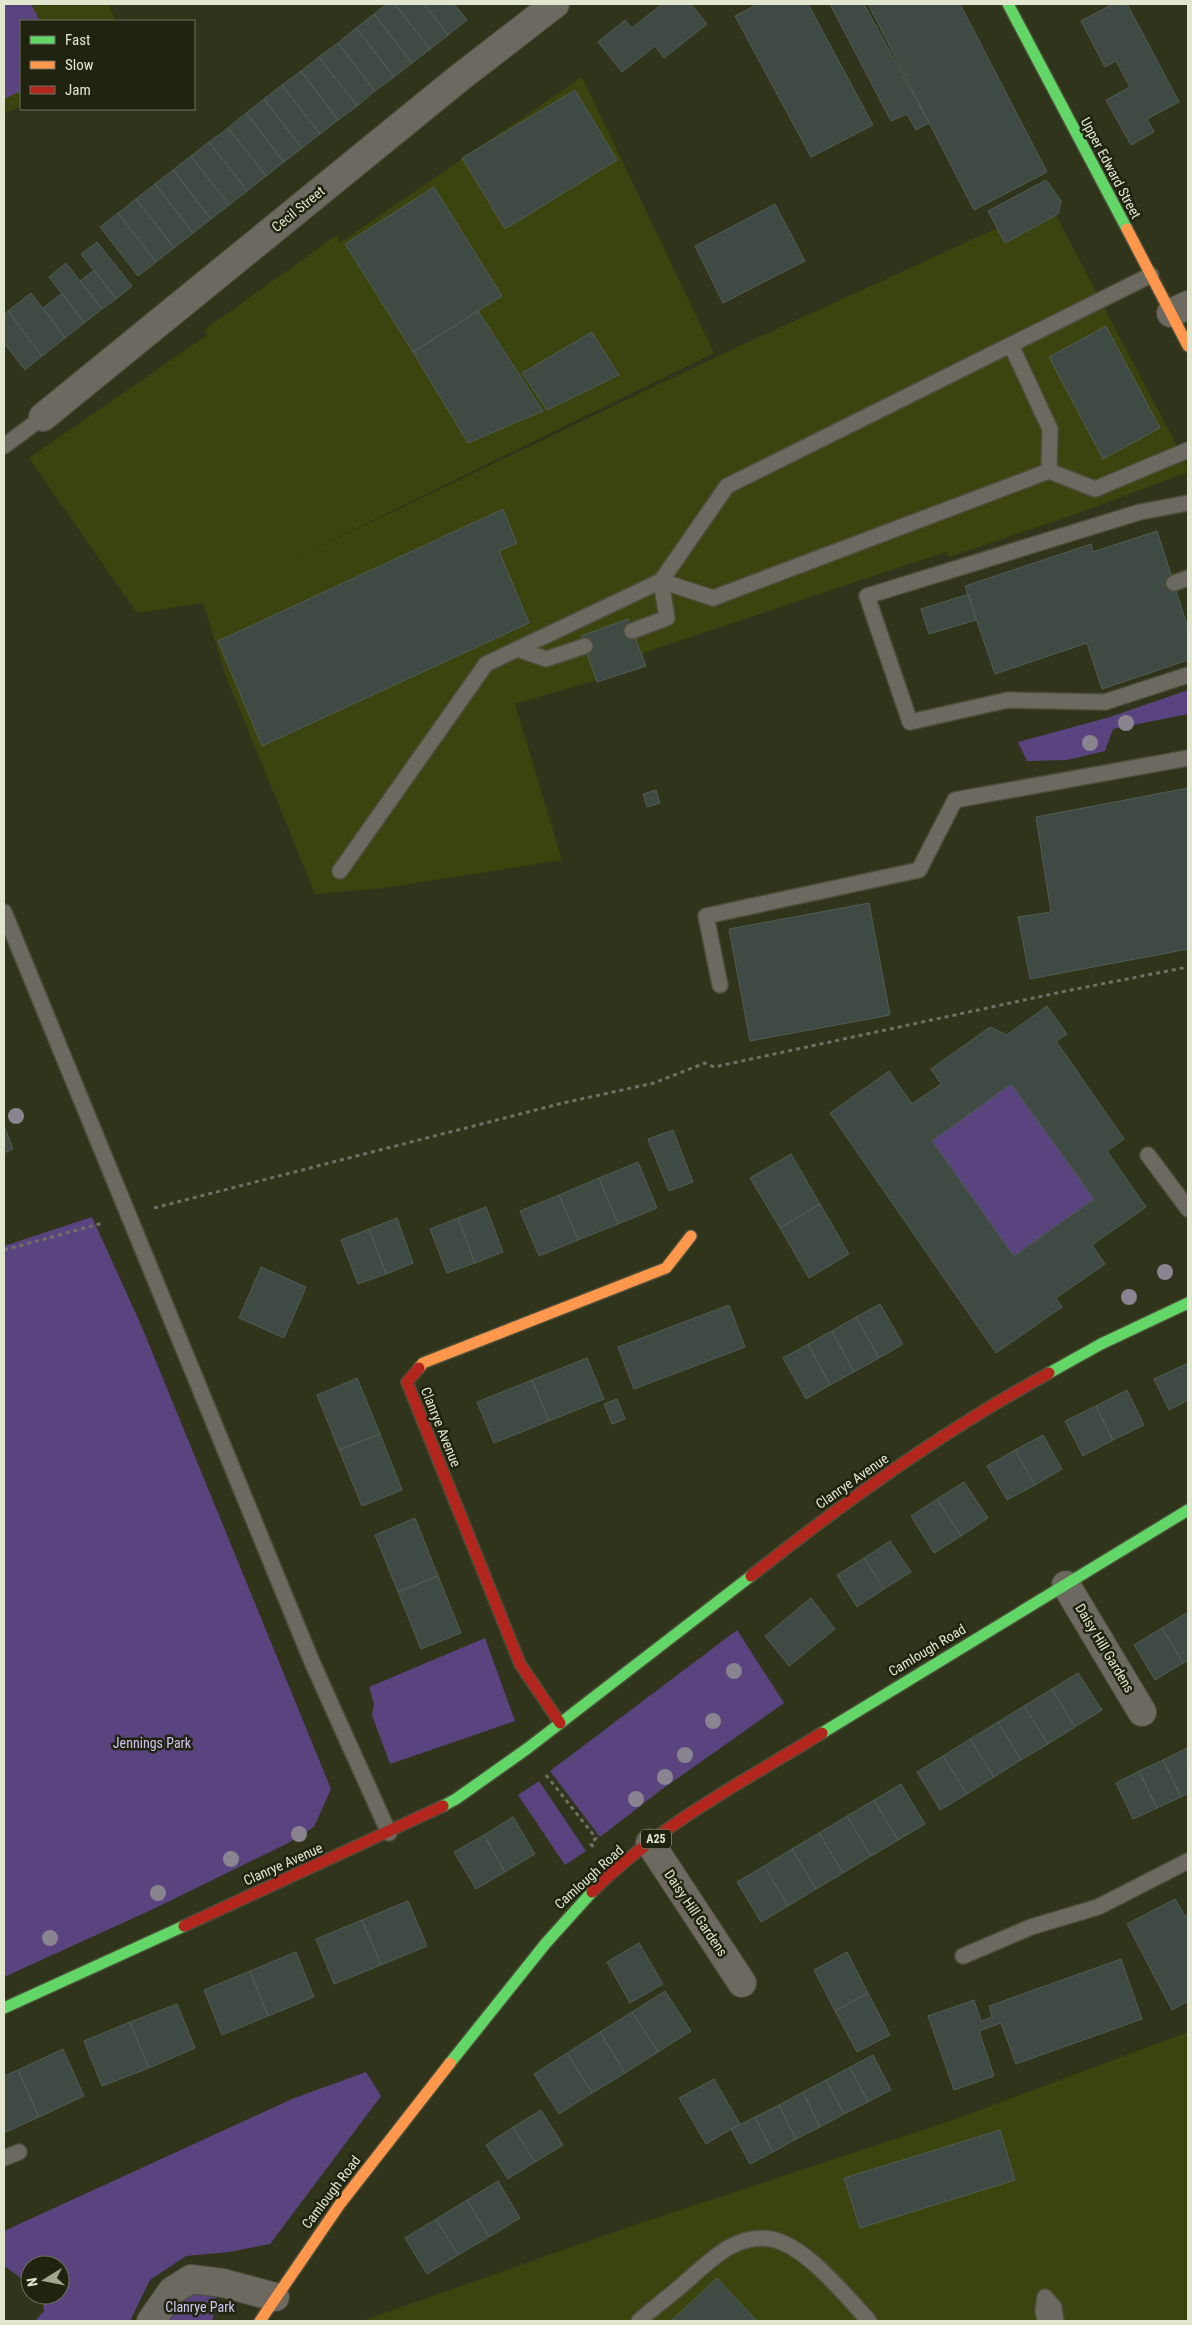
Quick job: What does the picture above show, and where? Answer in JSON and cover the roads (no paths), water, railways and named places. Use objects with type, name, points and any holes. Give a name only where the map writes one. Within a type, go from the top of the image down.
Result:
[{"type":"street","name":"Cecil Street","points":[[43,417],[436,97],[555,4]]},
{"type":"street","name":"Upper Edward Street","points":[[1010,4],[1151,275],[1180,309],[1188,346]]},
{"type":"street","name":"Clanrye Avenue","points":[[560,1723],[520,1664],[407,1382],[423,1363],[666,1268],[691,1236]]},
{"type":"street","name":"Clanrye Avenue","points":[[4,2008],[389,1833],[456,1799],[625,1675],[823,1519],[910,1458],[1014,1392],[1101,1344],[1188,1303]]},
{"type":"street","name":"Camlough Road","points":[[260,2321],[331,2216],[563,1920],[612,1874],[650,1843],[696,1811],[922,1670],[1188,1510]]},
{"type":"street","name":"Daisy Hill Gardens","points":[[1066,1584],[1142,1712]]},
{"type":"street","name":"Daisy Hill Gardens","points":[[650,1843],[742,1983]]},
{"type":"street","points":[[151,2321],[172,2291],[191,2279],[223,2283],[275,2298]]},
{"type":"lane","points":[[340,871],[486,664],[661,581],[727,486],[1151,275]]},
{"type":"lane","points":[[1011,344],[1050,429],[1049,471]]},
{"type":"lane","points":[[4,446],[43,417]]},
{"type":"lane","points":[[661,581],[713,598],[1049,471],[1095,489],[1188,450]]},
{"type":"lane","points":[[1188,503],[1140,512],[867,596],[910,722],[1008,700],[1105,702],[1188,675]]},
{"type":"lane","points":[[1174,584],[1188,578]]},
{"type":"lane","points":[[632,630],[667,618],[661,581]]},
{"type":"lane","points":[[517,649],[546,659],[585,646]]},
{"type":"lane","points":[[720,985],[706,916],[919,870],[955,800],[1188,758]]},
{"type":"lane","points":[[4,912],[308,1653],[389,1833]]},
{"type":"lane","points":[[1148,1155],[1188,1209]]},
{"type":"lane","points":[[963,1956],[1031,1927],[1098,1907],[1188,1861]]},
{"type":"lane","points":[[4,2158],[19,2152]]},
{"type":"lane","points":[[640,2321],[711,2258],[731,2245],[752,2240],[771,2239],[795,2250],[814,2264],[869,2321]]},
{"type":"lane","points":[[1046,2321],[1043,2310],[1045,2297],[1054,2307],[1056,2321]]},
{"type":"park label","name":"Jennings Park","points":[[152,1743]]},
{"type":"park label","name":"Clanrye Park","points":[[200,2307]]}]
